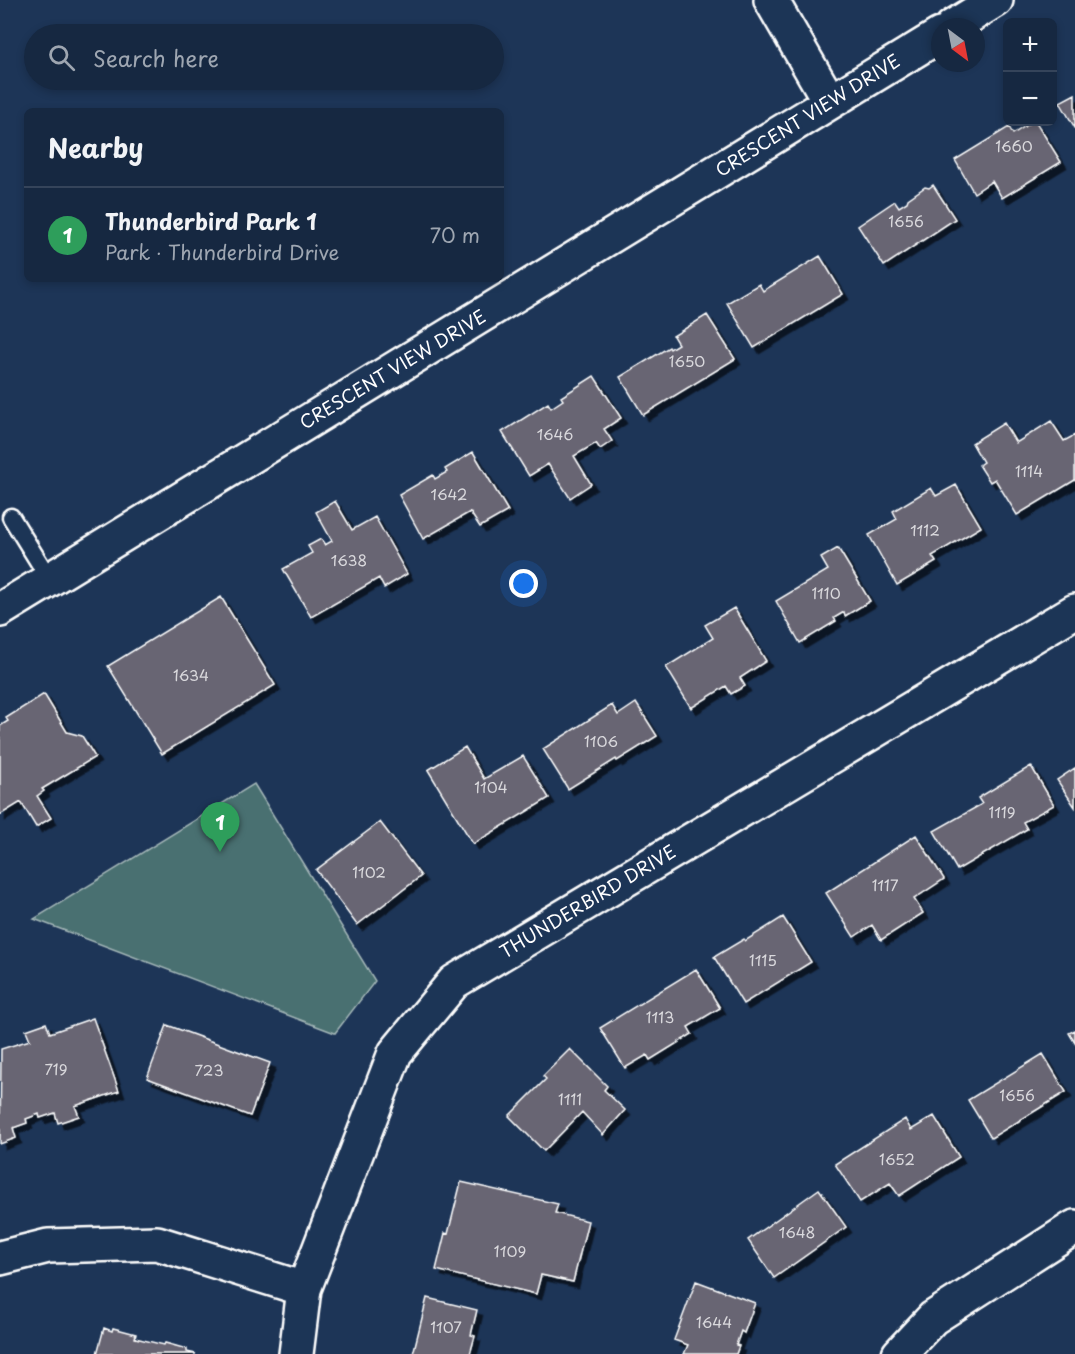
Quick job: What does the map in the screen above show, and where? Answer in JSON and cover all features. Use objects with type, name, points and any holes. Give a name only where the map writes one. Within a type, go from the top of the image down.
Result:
[{"type":"street","points":[[771,0],[830,102]]},
{"type":"street","points":[[967,18],[996,0]]},
{"type":"street","name":"CRESCENT VIEW DRIVE","points":[[0,610],[931,40]]},
{"type":"street","name":"THUNDERBIRD DRIVE","points":[[296,1354],[304,1289],[394,1053],[454,982],[1075,611]]},
{"type":"street","points":[[899,1354],[933,1318],[1075,1227]]},
{"type":"street","points":[[0,1258],[48,1246],[157,1243],[304,1289]]},
{"type":"lane","points":[[11,517],[50,580]]},
{"type":"green space","points":[[254,784],[375,981],[335,1033],[34,919]]},
{"type":"building","points":[[1075,94],[1075,128],[1060,102]]},
{"type":"building","points":[[1026,126],[1038,126],[1061,162],[1002,198],[992,181],[974,193],[955,160],[1009,127],[1013,134]]},
{"type":"building","points":[[933,185],[955,219],[884,266],[858,226],[895,201],[899,207],[925,187],[929,188]]},
{"type":"building","points":[[820,256],[843,294],[754,348],[727,303],[759,284],[763,291]]},
{"type":"building","points":[[707,315],[735,359],[643,415],[620,377],[669,347],[670,349],[678,344],[673,336]]},
{"type":"building","points":[[594,376],[621,418],[604,429],[612,441],[600,449],[596,443],[574,456],[591,484],[570,498],[548,464],[529,476],[502,432],[548,403],[551,408],[563,400],[561,397]]},
{"type":"building","points":[[1051,421],[1064,441],[1075,435],[1075,480],[1017,515],[995,479],[990,482],[979,465],[983,462],[972,443],[1004,423],[1016,443]]},
{"type":"building","points":[[473,452],[508,511],[480,527],[470,512],[423,539],[399,495],[433,475],[435,479],[447,472],[445,469]]},
{"type":"building","points":[[956,485],[981,527],[932,556],[936,562],[897,585],[869,535],[897,519],[893,511],[931,488],[936,496]]},
{"type":"building","points":[[335,501],[352,530],[375,517],[407,574],[384,588],[379,578],[311,617],[283,569],[312,553],[308,546],[321,539],[325,545],[332,541],[316,512]]},
{"type":"building","points":[[838,548],[870,601],[845,616],[844,612],[834,618],[836,621],[800,643],[776,601],[828,570],[821,558]]},
{"type":"building","points":[[221,597],[275,685],[162,754],[108,666]]},
{"type":"building","points":[[734,608],[766,661],[740,678],[745,686],[731,694],[726,686],[691,708],[666,667],[713,638],[705,625]]},
{"type":"building","points":[[44,694],[67,732],[82,736],[95,757],[42,789],[44,791],[37,796],[51,818],[36,827],[21,802],[0,815],[0,726],[8,721],[6,718]]},
{"type":"building","points":[[636,703],[657,736],[568,789],[543,749],[612,705],[618,715]]},
{"type":"building","points":[[465,747],[484,779],[523,756],[549,798],[473,844],[428,770]]},
{"type":"building","points":[[1031,766],[1054,805],[1023,822],[1027,829],[957,870],[934,831],[982,804],[978,798]]},
{"type":"building","points":[[1075,768],[1075,807],[1057,780]]},
{"type":"building","points":[[380,822],[421,876],[357,925],[316,870]]},
{"type":"building","points":[[916,835],[944,879],[914,899],[923,913],[881,940],[872,925],[854,937],[826,893]]},
{"type":"building","points":[[783,917],[811,962],[743,1004],[714,957]]},
{"type":"building","points":[[696,969],[720,1008],[688,1027],[692,1034],[650,1060],[647,1055],[625,1068],[600,1028]]},
{"type":"building","points":[[93,1018],[119,1091],[75,1106],[79,1116],[58,1123],[55,1113],[40,1118],[39,1114],[26,1119],[27,1123],[13,1128],[16,1138],[0,1144],[1,1049],[30,1040],[26,1030],[46,1023],[50,1033]]},
{"type":"building","points":[[167,1025],[270,1063],[250,1116],[147,1078]]},
{"type":"building","points":[[1075,1030],[1075,1043],[1069,1033]]},
{"type":"building","points":[[570,1049],[607,1086],[604,1090],[625,1110],[603,1135],[582,1112],[544,1151],[509,1116],[546,1079],[543,1076]]},
{"type":"building","points":[[1043,1054],[1066,1092],[991,1138],[968,1100]]},
{"type":"building","points":[[934,1116],[959,1157],[899,1196],[890,1183],[860,1202],[835,1164],[905,1119],[911,1130]]},
{"type":"building","points":[[461,1182],[558,1204],[555,1213],[588,1221],[573,1282],[541,1275],[536,1294],[436,1270]]},
{"type":"building","points":[[819,1189],[846,1227],[774,1278],[748,1240]]},
{"type":"building","points":[[696,1281],[755,1303],[744,1333],[741,1331],[736,1345],[739,1346],[736,1354],[684,1354],[688,1345],[674,1340]]},
{"type":"building","points":[[427,1298],[477,1310],[471,1335],[475,1336],[470,1354],[413,1354]]},
{"type":"building","points":[[104,1328],[136,1334],[135,1338],[164,1345],[165,1343],[196,1354],[97,1354]]},
{"type":"place","name":"Thunderbird Park 1","points":[[220,852]]}]
